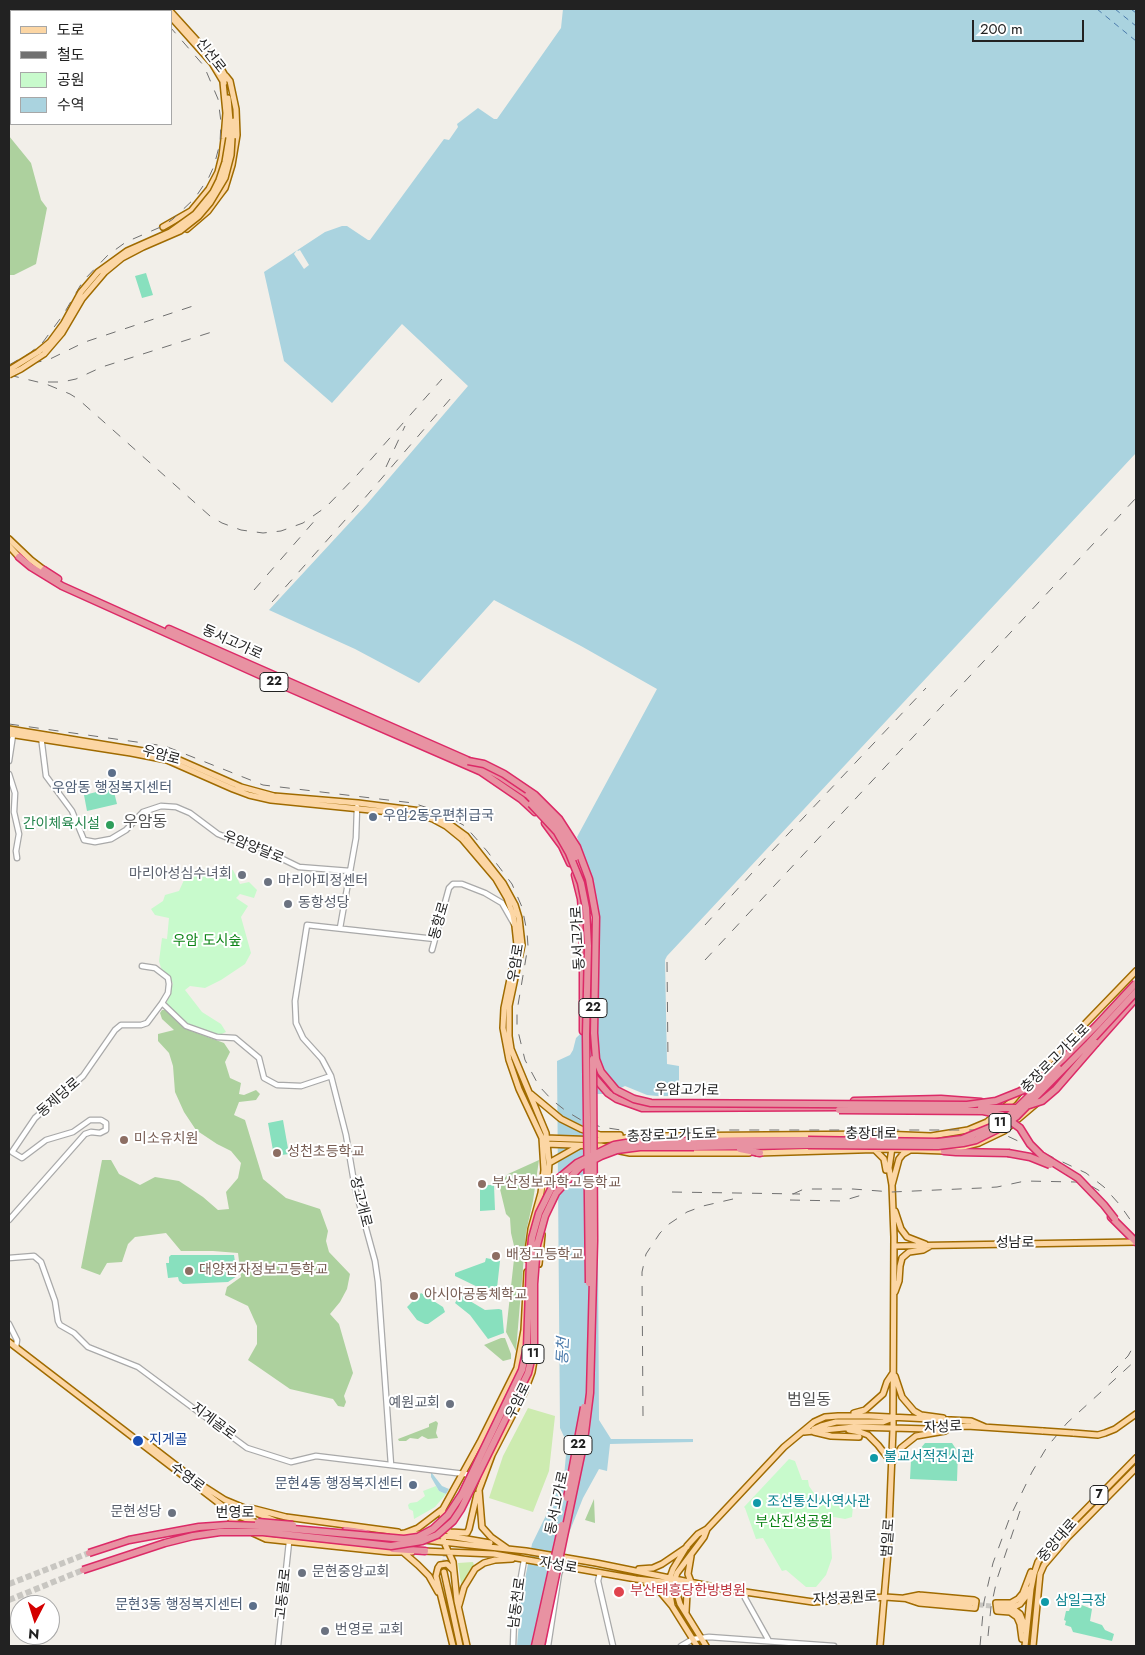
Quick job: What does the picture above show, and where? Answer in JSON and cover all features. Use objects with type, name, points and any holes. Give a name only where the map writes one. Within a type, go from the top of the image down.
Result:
[{"type":"highway","name":"동서고가로","points":[[19,556],[62,586],[499,781],[525,799],[557,832],[569,853],[578,873],[588,924],[586,1034],[589,1342],[586,1393],[579,1439],[535,1646]]},
{"type":"highway","name":"동서고가로","points":[[44,570],[75,588],[468,760],[501,777],[537,803],[561,829],[582,870],[592,916],[594,1241],[590,1393],[584,1442],[541,1646]]},
{"type":"highway","name":"우암고가로","points":[[468,760],[484,764],[504,774],[535,795],[558,819],[577,847],[589,879],[596,917],[594,1033],[596,1059],[601,1072],[616,1090],[634,1099],[651,1103],[1026,1107],[1042,1101],[1048,1096],[1136,999]]},
{"type":"highway","name":"우암고가로","points":[[480,771],[521,799],[537,813],[562,846],[573,869],[581,899],[585,1052],[596,1078],[608,1093],[634,1106],[654,1109],[967,1105],[996,1101],[1019,1092],[1043,1076],[1098,1024]]},
{"type":"highway","name":"충장로고가도로","points":[[384,1538],[404,1539],[418,1537],[442,1523],[460,1498],[522,1370],[527,1347],[530,1261],[534,1226],[551,1189],[559,1178],[577,1163],[614,1145],[638,1142],[726,1146],[938,1142],[962,1139],[999,1124],[1014,1112],[1053,1074],[1136,983]]},
{"type":"highway","name":"충장로고가도로","points":[[329,1539],[381,1545],[405,1545],[422,1541],[437,1534],[453,1521],[467,1498],[528,1374],[534,1348],[534,1284],[537,1245],[545,1216],[556,1193],[580,1167],[617,1150],[694,1144],[712,1140],[938,1146],[976,1140],[994,1132],[1017,1116],[1136,992]]},
{"type":"highway","points":[[815,1106],[839,1102],[925,1099],[994,1102],[1022,1089]]},
{"type":"highway","points":[[815,1106],[839,1110],[983,1111],[1002,1116],[1020,1128],[1030,1144],[1041,1155],[1071,1173],[1087,1186],[1120,1226]]},
{"type":"highway","points":[[712,1140],[760,1136]]},
{"type":"highway","points":[[726,1146],[760,1153]]},
{"type":"highway","points":[[944,1150],[1008,1154],[1042,1161],[1067,1174],[1081,1185],[1136,1242]]},
{"type":"highway","points":[[228,1525],[256,1522],[392,1535]]},
{"type":"highway","name":"번영로","points":[[89,1553],[129,1540],[156,1534],[199,1527],[228,1525],[384,1538]]},
{"type":"highway","points":[[220,1532],[399,1551],[425,1551]]},
{"type":"highway","name":"번영로","points":[[83,1570],[165,1543],[220,1532],[263,1532],[329,1539]]},
{"type":"main road","name":"신선로","points":[[172,13],[213,58],[224,79],[229,107],[230,138]]},
{"type":"main road","name":"신선로","points":[[172,18],[224,79]]},
{"type":"main road","points":[[163,227],[184,216],[193,208],[209,189],[221,162],[226,112],[224,79],[230,81],[236,108],[237,135],[232,165],[228,179],[219,196],[210,209],[189,228],[193,208]]},
{"type":"main road","points":[[9,375],[44,354],[62,333],[82,299],[104,272],[122,258],[185,228],[210,203],[225,178],[230,155],[230,138]]},
{"type":"main road","points":[[9,370],[50,342],[64,324],[81,292],[104,267],[127,250],[170,232],[195,214],[213,192],[219,180],[230,138]]},
{"type":"main road","name":"동서고가로","points":[[9,539],[44,570]]},
{"type":"main road","name":"동서고가로","points":[[9,546],[19,556]]},
{"type":"main road","name":"우암로","points":[[9,729],[41,737]]},
{"type":"main road","name":"우암로","points":[[11,734],[41,737],[167,760],[233,789],[271,800],[421,811],[434,814],[466,836],[496,872],[506,888],[519,918],[522,945],[509,1006],[511,1049],[543,1123],[549,1163],[537,1286],[537,1346],[532,1372],[524,1393],[492,1455],[479,1490],[482,1527],[490,1537],[506,1548]]},
{"type":"main road","name":"우암로","points":[[358,806],[420,815],[446,826],[462,839],[496,879],[507,898],[513,914],[517,945],[504,1008],[504,1035],[509,1060],[519,1089],[545,1141],[542,1193],[531,1229],[528,1250],[524,1330],[517,1368],[443,1509]]},
{"type":"main road","name":"충장대로","points":[[545,1141],[600,1140],[653,1136],[881,1134],[931,1136],[969,1130],[987,1122],[1003,1109],[1136,971]]},
{"type":"main road","name":"충장대로","points":[[557,1141],[581,1145],[600,1140],[630,1153],[944,1150],[979,1143],[1007,1129],[1076,1067],[1136,999]]},
{"type":"main road","points":[[529,1092],[561,1119],[600,1140]]},
{"type":"main road","points":[[881,1134],[885,1143],[883,1150]]},
{"type":"main road","points":[[890,1177],[891,1150],[900,1135]]},
{"type":"main road","points":[[549,1163],[581,1145]]},
{"type":"main road","points":[[874,1150],[884,1159],[892,1185],[894,1294]]},
{"type":"main road","points":[[892,1185],[899,1159],[910,1150]]},
{"type":"main road","points":[[893,1207],[901,1229],[907,1236],[914,1241],[930,1245]]},
{"type":"main road","name":"성남로","points":[[894,1246],[1136,1242]]},
{"type":"main road","points":[[894,1294],[899,1281],[902,1258],[910,1252],[923,1250],[930,1245]]},
{"type":"main road","name":"범일로","points":[[880,1646],[894,1429],[894,1294]]},
{"type":"main road","name":"수영로","points":[[9,1337],[17,1346],[222,1506],[232,1516]]},
{"type":"main road","name":"수영로","points":[[9,1342],[17,1346],[200,1484],[225,1500],[290,1527],[381,1541],[424,1540]]},
{"type":"main road","points":[[848,1416],[865,1410],[875,1402],[883,1394],[887,1382],[894,1373]]},
{"type":"main road","points":[[894,1373],[902,1397],[914,1411],[947,1420]]},
{"type":"main road","points":[[508,1408],[509,1384]]},
{"type":"main road","points":[[508,1408],[524,1393]]},
{"type":"main road","name":"우암로","points":[[454,1516],[508,1408]]},
{"type":"main road","name":"자성로","points":[[804,1432],[839,1428],[929,1429],[985,1426],[1098,1435],[1114,1429],[1136,1414]]},
{"type":"main road","name":"자성로","points":[[668,1580],[687,1546],[698,1534],[707,1529],[784,1447],[820,1419],[848,1416],[971,1421],[985,1426]]},
{"type":"main road","name":"자성로","points":[[811,1431],[836,1422],[883,1422],[894,1418]]},
{"type":"main road","points":[[839,1428],[868,1435],[892,1464],[902,1448],[916,1436],[967,1426]]},
{"type":"main road","points":[[811,1431],[822,1435],[859,1437]]},
{"type":"main road","name":"중앙대로","points":[[1024,1646],[1034,1574],[1038,1562],[1048,1548],[1136,1458]]},
{"type":"main road","name":"중앙대로","points":[[1034,1646],[1040,1574],[1044,1565],[1136,1468]]},
{"type":"main road","points":[[441,1525],[443,1529],[450,1532],[467,1533],[479,1490]]},
{"type":"main road","name":"수영로","points":[[225,1500],[286,1517],[442,1536],[489,1543],[506,1548]]},
{"type":"main road","points":[[232,1516],[242,1509],[251,1511]]},
{"type":"main road","points":[[443,1509],[442,1536],[453,1562],[458,1608],[466,1646]]},
{"type":"main road","points":[[392,1535],[418,1528],[443,1509]]},
{"type":"main road","points":[[232,1516],[266,1539],[399,1551],[429,1576],[441,1599]]},
{"type":"main road","points":[[232,1516],[284,1531],[387,1544],[425,1551]]},
{"type":"main road","name":"자성로","points":[[424,1540],[506,1548],[561,1557],[628,1569],[675,1582],[677,1573],[704,1537],[707,1529]]},
{"type":"main road","points":[[392,1535],[424,1540]]},
{"type":"main road","points":[[628,1569],[653,1568],[662,1564],[687,1546]]},
{"type":"main road","points":[[1024,1646],[1020,1624],[1016,1617],[1010,1612],[996,1610],[996,1603],[1011,1604],[1023,1594],[1035,1560],[1048,1548]]},
{"type":"main road","name":"자성로","points":[[425,1551],[482,1552],[636,1579],[668,1580]]},
{"type":"main road","points":[[686,1615],[687,1593],[691,1584],[688,1574],[691,1555]]},
{"type":"main road","points":[[458,1608],[464,1587],[475,1569],[495,1560],[516,1558]]},
{"type":"main road","points":[[453,1646],[436,1576],[440,1565],[447,1564],[454,1573]]},
{"type":"main road","points":[[444,1572],[460,1646]]},
{"type":"main road","points":[[1000,1607],[1012,1608],[1020,1604],[1027,1595],[1031,1572]]},
{"type":"main road","points":[[636,1579],[656,1587],[672,1606],[697,1646]]},
{"type":"main road","points":[[668,1580],[672,1606]]},
{"type":"main road","points":[[675,1582],[677,1594],[686,1615],[706,1646]]},
{"type":"main road","name":"자성공원로","points":[[675,1582],[812,1602],[884,1597],[904,1598]]},
{"type":"main road","points":[[919,1595],[976,1601],[975,1608],[919,1603],[904,1598],[919,1595]]},
{"type":"main road","points":[[904,1598],[971,1604]]},
{"type":"main road","points":[[1012,1608],[1020,1614],[1024,1624],[1022,1639]]},
{"type":"street","points":[[9,761],[11,734]]},
{"type":"street","name":"우암양달로","points":[[41,737],[46,776],[72,811],[84,840],[95,842],[111,839],[126,830],[143,812],[161,806],[176,807],[190,813],[218,834],[233,840],[250,843],[299,867],[350,871]]},
{"type":"street","points":[[9,774],[16,793],[14,812],[19,834],[16,851],[17,858]]},
{"type":"street","points":[[340,928],[356,838],[358,806]]},
{"type":"street","name":"동항로","points":[[432,950],[449,888],[457,883],[485,893],[502,903],[515,926]]},
{"type":"street","name":"장고개로","points":[[391,1465],[375,1261],[355,1188],[346,1135],[331,1076],[322,1059],[303,1038],[296,1023],[295,1001],[306,925],[435,939]]},
{"type":"street","name":"동제당로","points":[[9,1220],[85,1134],[91,1132],[100,1133],[106,1130],[106,1123],[101,1120],[90,1120],[73,1132],[46,1140],[22,1158],[12,1152],[35,1118],[83,1076],[104,1044],[120,1025],[141,1025],[147,1022],[162,1003],[168,992],[168,978],[155,968],[142,966]]},
{"type":"street","points":[[162,1003],[186,1026],[217,1038],[235,1038],[259,1058],[264,1078],[277,1085],[301,1086],[331,1076]]},
{"type":"street","name":"지게골로","points":[[9,1258],[34,1256],[41,1262],[55,1301],[60,1325],[74,1333],[88,1348],[138,1368],[247,1448],[291,1462],[316,1456],[484,1476]]},
{"type":"street","points":[[9,1324],[17,1346]]},
{"type":"street","name":"고동골로","points":[[278,1646],[289,1542]]},
{"type":"street","name":"남동천로","points":[[513,1646],[514,1617],[527,1560]]},
{"type":"street","points":[[548,1646],[561,1566]]},
{"type":"street","points":[[600,1573],[598,1581],[613,1646]]},
{"type":"street","points":[[746,1592],[745,1598],[769,1641]]},
{"type":"street","points":[[681,1646],[692,1639],[701,1638],[834,1646]]},
{"type":"green space","points":[[9,136],[31,163],[41,200],[47,208],[36,264],[14,275],[9,275]]},
{"type":"green space","points":[[146,273],[153,295],[142,298],[135,276]]},
{"type":"green space","points":[[113,788],[117,804],[87,811],[84,795]]},
{"type":"green space","name":"우암 도시숲","points":[[206,869],[213,875],[222,874],[228,869],[233,870],[240,884],[249,882],[257,890],[254,898],[240,894],[236,898],[248,906],[241,917],[251,953],[245,964],[205,988],[190,986],[185,990],[202,1012],[221,1024],[226,1032],[217,1036],[187,1024],[166,1005],[173,983],[161,968],[159,961],[162,938],[167,939],[169,918],[155,915],[151,909],[163,901],[165,895],[179,891],[184,880]]},
{"type":"green space","points":[[162,1010],[166,1010],[186,1029],[224,1043],[230,1052],[225,1062],[230,1078],[241,1083],[239,1094],[244,1095],[256,1090],[260,1094],[256,1100],[239,1102],[234,1115],[245,1120],[263,1179],[286,1198],[320,1209],[328,1231],[326,1241],[329,1252],[350,1274],[347,1289],[340,1302],[330,1314],[339,1324],[353,1373],[344,1396],[346,1402],[344,1407],[338,1406],[333,1399],[290,1389],[248,1360],[257,1344],[257,1326],[248,1306],[225,1295],[227,1287],[241,1277],[238,1253],[181,1251],[166,1233],[135,1237],[128,1244],[122,1262],[107,1263],[100,1275],[81,1268],[102,1160],[111,1160],[119,1174],[140,1185],[155,1177],[179,1181],[218,1210],[229,1209],[226,1192],[238,1178],[241,1163],[231,1151],[196,1130],[184,1112],[175,1092],[173,1066],[169,1053],[158,1041],[158,1034],[174,1030],[162,1019],[160,1013]]},
{"type":"green space","points":[[283,1120],[289,1154],[274,1156],[268,1123]]},
{"type":"green space","points":[[539,1160],[526,1232],[516,1351],[506,1332],[515,1250],[510,1218],[506,1214],[499,1185],[508,1174]]},
{"type":"green space","points":[[480,1185],[494,1185],[495,1210],[480,1211]]},
{"type":"green space","points":[[171,1255],[234,1255],[237,1276],[228,1282],[183,1284],[179,1281],[178,1277],[168,1278],[166,1263],[169,1263]]},
{"type":"green space","points":[[486,1258],[500,1261],[497,1288],[486,1291],[455,1276],[455,1273],[485,1262]]},
{"type":"green space","points":[[421,1293],[443,1307],[445,1312],[428,1324],[417,1320],[407,1307]]},
{"type":"green space","points":[[460,1295],[485,1310],[502,1310],[504,1333],[488,1339],[470,1315],[455,1303]]},
{"type":"green space","points":[[505,1338],[511,1359],[503,1361],[484,1345]]},
{"type":"green space","points":[[528,1408],[555,1416],[549,1471],[533,1512],[489,1498],[503,1456]]},
{"type":"green space","points":[[436,1421],[438,1423],[436,1433],[438,1438],[428,1439],[422,1436],[418,1439],[410,1438],[406,1441],[399,1441],[398,1439],[429,1427],[429,1424]]},
{"type":"green space","points":[[925,1443],[952,1443],[958,1452],[957,1481],[910,1479],[911,1460]]},
{"type":"green space","name":"부산진성공원","points":[[789,1459],[795,1461],[802,1480],[808,1480],[809,1486],[816,1496],[824,1500],[848,1501],[853,1506],[852,1517],[845,1519],[834,1517],[829,1519],[832,1558],[826,1575],[816,1587],[806,1587],[786,1570],[782,1571],[763,1538],[756,1539],[744,1507]]},
{"type":"green space","points":[[436,1486],[439,1491],[446,1494],[435,1507],[414,1519],[413,1511],[409,1509],[408,1505],[417,1502],[425,1496],[423,1491]]},
{"type":"green space","points":[[594,1499],[595,1523],[585,1520]]},
{"type":"green space","points":[[473,1562],[474,1565],[463,1584],[461,1584],[458,1563]]},
{"type":"green space","points":[[1079,1604],[1092,1609],[1090,1621],[1102,1625],[1105,1630],[1114,1634],[1112,1641],[1073,1632],[1071,1627],[1065,1625],[1066,1611],[1069,1611],[1071,1605]]},
{"type":"water","name":"동천","points":[[563,9],[1136,9],[1136,453],[667,956],[665,960],[667,1064],[679,1066],[679,1096],[647,1095],[625,1086],[608,1094],[597,1094],[599,1420],[611,1439],[693,1439],[693,1442],[610,1444],[607,1471],[599,1469],[583,1498],[561,1553],[543,1646],[517,1646],[521,1599],[532,1544],[553,1501],[551,1499],[564,1477],[567,1443],[560,1428],[557,1061],[570,1055],[576,1038],[598,1017],[597,909],[589,869],[577,837],[657,689],[494,600],[419,683],[355,649],[269,610],[367,504],[468,386],[402,324],[332,403],[284,361],[264,272],[325,232],[342,226],[347,226],[370,240],[444,139],[449,140],[458,127],[457,124],[478,108],[494,119],[497,119],[561,28]]},
{"type":"water","points":[[431,1472],[442,1486],[449,1489],[446,1494],[439,1491],[431,1477]]},
{"type":"pier","points":[[297,250],[300,250],[309,265],[304,269],[294,254]]},
{"type":"ferry route","points":[[1097,9],[1136,41]]},
{"type":"ferry route","points":[[1115,9],[1136,26]]},
{"type":"ferry route","points":[[1131,9],[1136,13]]},
{"type":"tunnel","points":[[444,1572],[446,1548]]},
{"type":"tunnel","points":[[9,1584],[89,1553]]},
{"type":"tunnel","points":[[9,1600],[83,1570]]},
{"type":"tunnel","points":[[971,1604],[1000,1607]]},
{"type":"railway","points":[[9,365],[30,353],[43,342],[63,315],[83,281],[108,255],[126,242],[163,226],[173,219],[195,198],[209,177],[220,143],[221,122],[218,99],[204,66],[172,29]]},
{"type":"railway","points":[[12,367],[48,360],[85,342],[196,305]]},
{"type":"railway","points":[[48,382],[76,379],[102,367],[215,331]]},
{"type":"railway","points":[[9,375],[46,384],[70,394],[210,516],[241,530],[263,533],[281,531],[303,523],[326,507],[358,474],[442,379]]},
{"type":"railway","points":[[272,602],[451,398]]},
{"type":"railway","points":[[386,467],[405,426]]},
{"type":"railway","points":[[705,960],[1136,498]]},
{"type":"railway","points":[[254,590],[317,518]]},
{"type":"railway","points":[[705,925],[771,852],[926,688]]},
{"type":"railway","points":[[9,724],[165,746],[263,785],[413,803],[440,812],[465,826],[512,884],[522,907],[528,946],[517,1011],[517,1027],[525,1060],[539,1086],[552,1100],[581,1120],[601,1127],[621,1130],[979,1130],[1001,1133],[1086,1173],[1104,1187],[1120,1205],[1136,1228]]},
{"type":"railway","points":[[667,962],[668,1060]]},
{"type":"railway","points":[[793,1194],[804,1189],[853,1189],[892,1192],[981,1188],[997,1187],[1025,1181],[1076,1182],[1093,1187],[1105,1194]]},
{"type":"railway","points":[[672,1192],[800,1194]]},
{"type":"railway","points":[[790,1200],[842,1201],[862,1195]]},
{"type":"railway","points":[[643,1416],[642,1272],[646,1254],[660,1233],[669,1224],[687,1212],[733,1199]]},
{"type":"railway","points":[[1111,1373],[1128,1356],[1136,1342]]},
{"type":"railway","points":[[980,1646],[984,1602],[993,1563],[1010,1517],[1032,1472],[1047,1447],[1067,1423],[1136,1360]]},
{"type":"railway","points":[[988,1636],[991,1607],[997,1579],[1020,1511]]},
{"type":"place","name":"우암동 행정복지센터","points":[[112,773]]},
{"type":"place","name":"우암2동우편취급국","points":[[373,817]]},
{"type":"place","name":"간이체육시설","points":[[110,825]]},
{"type":"place","name":"마리아성심수녀회","points":[[242,875]]},
{"type":"place","name":"마리아피정센터","points":[[268,882]]},
{"type":"place","name":"동항성당","points":[[288,904]]},
{"type":"place","name":"미소유치원","points":[[124,1140]]},
{"type":"place","name":"성천초등학교","points":[[277,1153]]},
{"type":"place","name":"부산정보과학고등학교","points":[[482,1184]]},
{"type":"place","name":"배정고등학교","points":[[496,1256]]},
{"type":"place","name":"대양전자정보고등학교","points":[[189,1271]]},
{"type":"place","name":"아시아공동체학교","points":[[414,1296]]},
{"type":"place","name":"예원교회","points":[[450,1404]]},
{"type":"place","name":"지게골","points":[[138,1441]]},
{"type":"place","name":"불교서적전시관","points":[[874,1458]]},
{"type":"place","name":"문현4동 행정복지센터","points":[[413,1485]]},
{"type":"place","name":"조선통신사역사관","points":[[757,1503]]},
{"type":"place","name":"문현성당","points":[[172,1513]]},
{"type":"place","name":"문현중앙교회","points":[[302,1573]]},
{"type":"place","name":"부산태흥당한방병원","points":[[619,1592]]},
{"type":"place","name":"삼일극장","points":[[1045,1602]]},
{"type":"place","name":"문현3동 행정복지센터","points":[[253,1606]]},
{"type":"place","name":"번영로 교회","points":[[325,1631]]},
{"type":"district","name":"우암동","points":[[145,823]]},
{"type":"district","name":"범일동","points":[[809,1401]]}]
